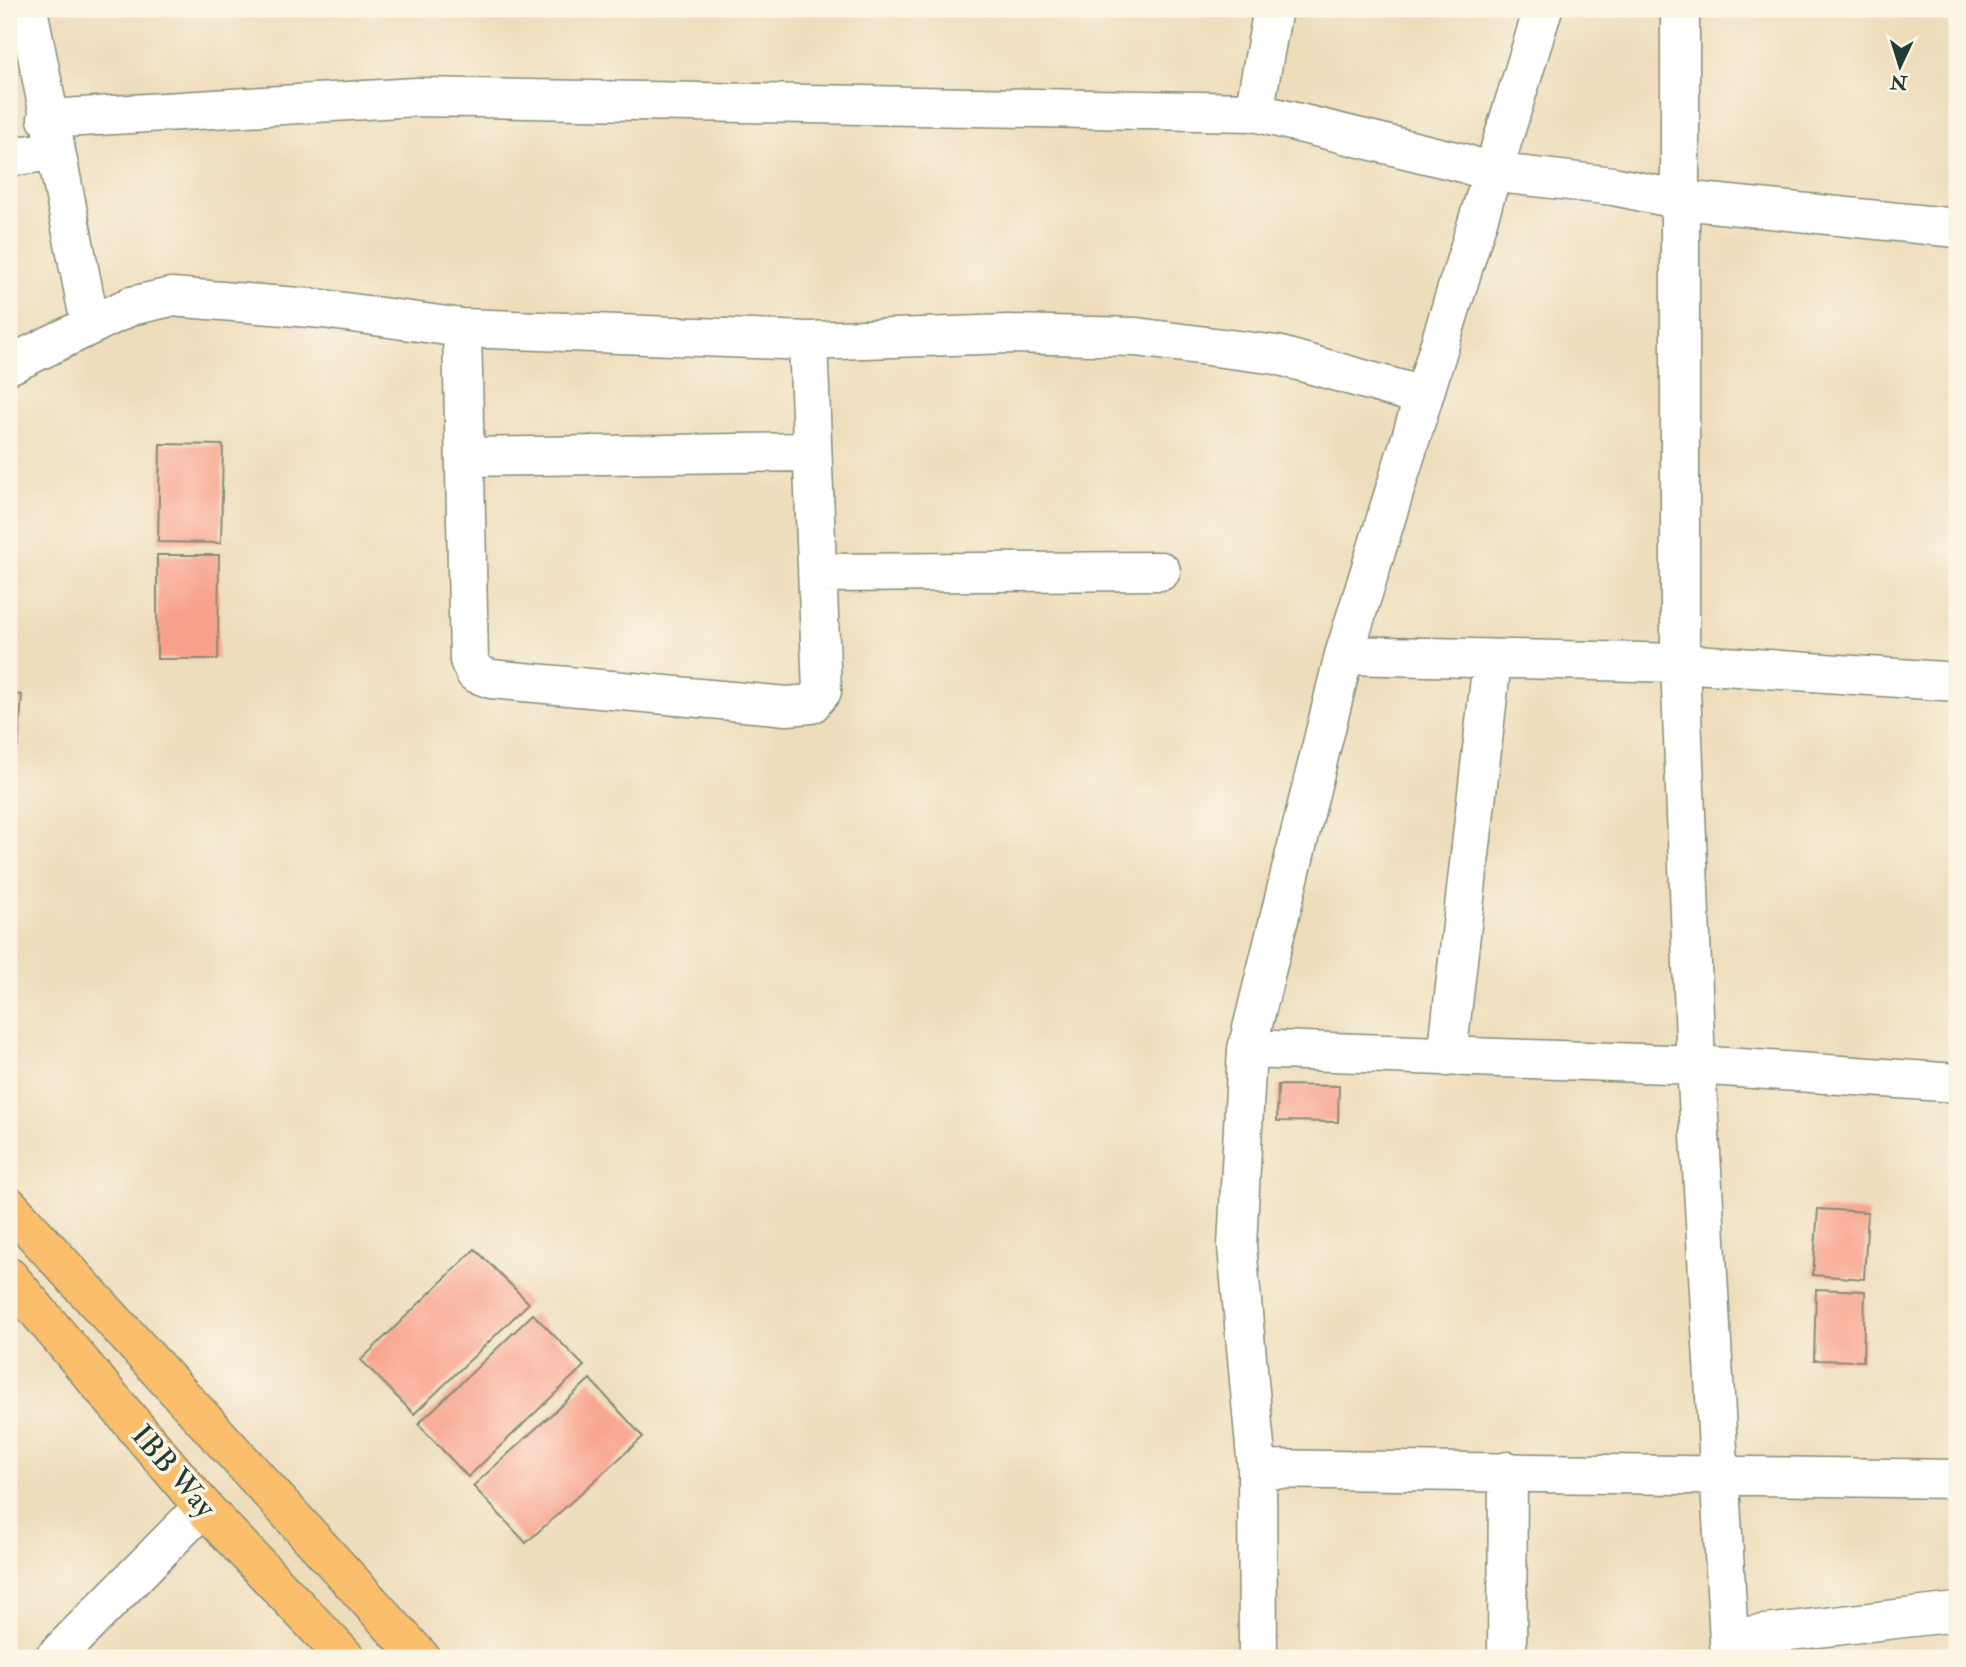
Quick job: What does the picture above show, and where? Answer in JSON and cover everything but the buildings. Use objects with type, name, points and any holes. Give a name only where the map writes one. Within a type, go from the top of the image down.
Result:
[{"type":"highway","points":[[9,1206],[421,1658]]},
{"type":"highway","points":[[17,1286],[63,1265]]},
{"type":"highway","name":"IBB Way","points":[[17,1286],[203,1507],[346,1658]]},
{"type":"street","points":[[28,9],[90,324]]},
{"type":"street","points":[[1254,112],[1273,9]]},
{"type":"street","points":[[1258,1658],[1257,1469],[1237,1246],[1247,1049],[1412,393],[1477,168],[1543,9]]},
{"type":"street","points":[[1680,9],[1680,663],[1696,1065],[1730,1648],[1957,1612]]},
{"type":"street","points":[[9,157],[51,135],[416,97],[1254,112],[1477,168],[1613,186],[1681,200],[1957,228]]},
{"type":"street","points":[[9,365],[131,306],[171,298],[311,308],[462,328],[808,341],[1009,334],[1136,337],[1277,355],[1412,393]]},
{"type":"street","points":[[462,328],[469,660],[475,673],[491,678],[787,706],[811,704],[822,691],[808,341]]},
{"type":"street","points":[[465,457],[812,452]]},
{"type":"street","points":[[817,573],[1161,571]]},
{"type":"street","points":[[1344,655],[1492,661],[1680,663],[1957,682]]},
{"type":"street","points":[[1447,1057],[1492,661]]},
{"type":"street","points":[[1247,1049],[1696,1065],[1957,1083]]},
{"type":"street","points":[[1257,1469],[1957,1479]]},
{"type":"street","points":[[1507,1658],[1508,1471]]},
{"type":"street","points":[[54,1658],[203,1507]]}]
